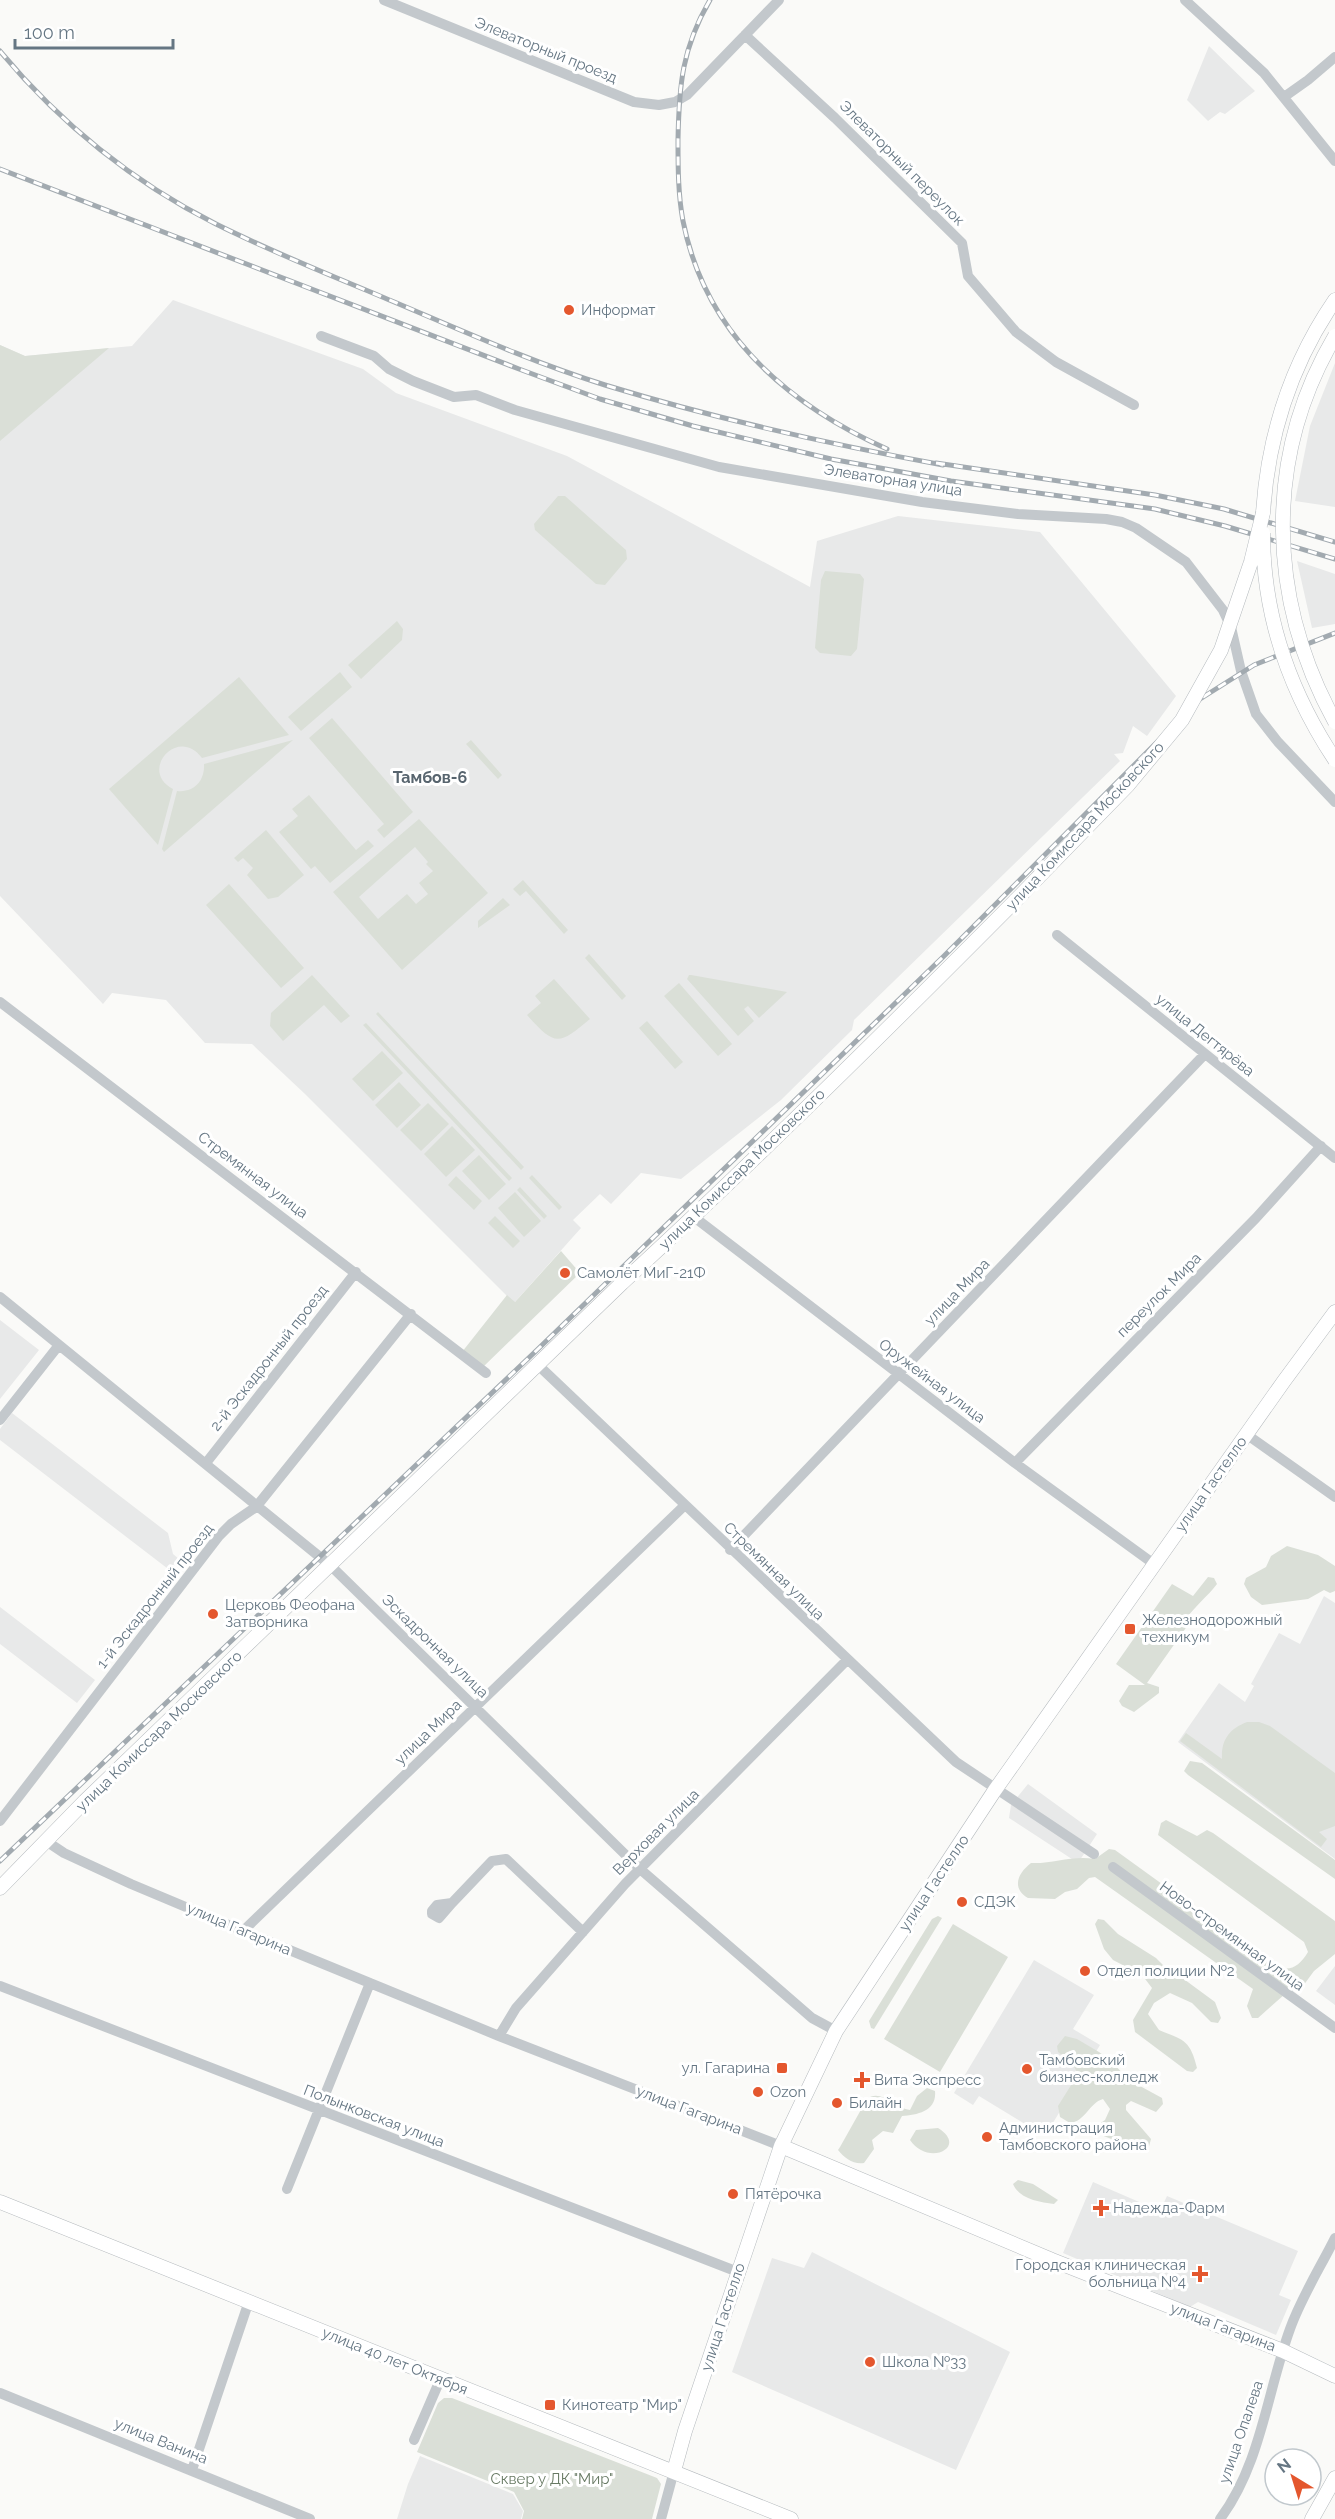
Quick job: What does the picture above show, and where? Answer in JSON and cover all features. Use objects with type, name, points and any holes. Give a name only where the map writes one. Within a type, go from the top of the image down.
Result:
[{"type":"main road","points":[[1335,300],[1310,341],[1289,386],[1272,441],[1263,513],[1266,582],[1271,616],[1306,711],[1335,760]]},
{"type":"main road","points":[[1335,336],[1317,370],[1296,430],[1285,490],[1282,542],[1286,586],[1295,627],[1306,664],[1335,722]]},
{"type":"main road","name":"улица Комиссара Московского","points":[[0,1888],[910,1007],[1159,750],[1196,699],[1221,650],[1251,562],[1263,513]]},
{"type":"main road","name":"улица Гастелло","points":[[674,2471],[685,2431],[781,2146],[836,2031],[995,1790],[1246,1434],[1335,1312]]},
{"type":"main road","name":"улица Гагарина","points":[[781,2146],[1080,2272],[1283,2351],[1335,2376]]},
{"type":"main road","name":"улица 40 лет Октября","points":[[0,2202],[791,2519]]},
{"type":"main road","points":[[1312,2519],[1335,2478]]},
{"type":"street","name":"Элеваторный проезд","points":[[384,0],[634,102],[654,106],[675,102],[690,92],[745,35]]},
{"type":"street","points":[[745,35],[779,0]]},
{"type":"street","points":[[1185,0],[1264,74],[1335,161]]},
{"type":"street","name":"Элеваторный переулок","points":[[745,35],[835,118],[962,243],[968,276],[1016,332],[1056,363],[1134,405]]},
{"type":"street","points":[[1284,97],[1335,57]]},
{"type":"street","name":"Элеваторная улица","points":[[321,336],[374,356],[389,369],[412,381],[454,397],[476,394],[515,411],[719,467],[922,502],[1018,514],[1106,519],[1136,528],[1186,562],[1223,610],[1231,627],[1241,671],[1256,714],[1278,742],[1335,802]]},
{"type":"street","name":"улица Дегтярёва","points":[[1057,935],[1335,1158]]},
{"type":"street","name":"Стремянная улица","points":[[0,1002],[486,1373]]},
{"type":"street","name":"улица Мира","points":[[730,1550],[1204,1054]]},
{"type":"street","name":"переулок Мира","points":[[1015,1463],[1256,1218],[1322,1146]]},
{"type":"street","name":"Оружейная улица","points":[[694,1217],[1015,1463],[1154,1564]]},
{"type":"street","name":"2-й Эскадронный проезд","points":[[206,1463],[356,1272]]},
{"type":"street","name":"Эскадронная улица","points":[[0,1297],[331,1566],[640,1869],[812,2018],[836,2031]]},
{"type":"street","name":"1-й Эскадронный проезд","points":[[0,1821],[219,1536],[231,1524],[256,1507],[411,1314]]},
{"type":"street","points":[[0,1420],[59,1345]]},
{"type":"street","name":"Стремянная улица","points":[[538,1365],[846,1660],[956,1762],[995,1790]]},
{"type":"street","points":[[1246,1434],[1335,1497]]},
{"type":"street","name":"улица Мира","points":[[243,1931],[686,1505]]},
{"type":"street","name":"Верховая улица","points":[[499,2036],[516,2007],[640,1869],[846,1660]]},
{"type":"street","points":[[995,1790],[1094,1854]]},
{"type":"street","name":"улица Гагарина","points":[[46,1841],[64,1853],[131,1884],[243,1931],[499,2036],[781,2146]]},
{"type":"street","points":[[452,1904],[492,1861],[506,1859],[583,1932]]},
{"type":"street","name":"Ново-стремянная улица","points":[[1113,1867],[1335,2028]]},
{"type":"street","points":[[287,2189],[370,1983]]},
{"type":"street","name":"Полынковская улица","points":[[0,1986],[738,2272]]},
{"type":"street","name":"улица Опалева","points":[[1220,2519],[1243,2481],[1268,2407],[1290,2327],[1335,2238]]},
{"type":"street","points":[[192,2470],[249,2301]]},
{"type":"street","points":[[414,2440],[440,2380]]},
{"type":"street","name":"улица Ванина","points":[[0,2393],[309,2519]]},
{"type":"street","name":"улица Гастелло","points":[[661,2519],[674,2471]]},
{"type":"shaded area","points":[[1209,46],[1255,91],[1225,114],[1220,112],[1208,121],[1187,100]]},
{"type":"shaded area","points":[[173,300],[363,369],[396,393],[567,456],[810,587],[817,541],[898,516],[1040,532],[1176,696],[1147,736],[1133,726],[1123,753],[1114,754],[1120,761],[854,1020],[852,1030],[781,1100],[681,1179],[641,1173],[611,1204],[600,1194],[573,1220],[581,1228],[514,1303],[252,1044],[205,1043],[166,1000],[112,993],[103,1004],[0,896],[0,345],[25,356],[132,346]]},
{"type":"shaded area","points":[[1335,363],[1335,507],[1295,501],[1310,426]]},
{"type":"shaded area","points":[[1297,561],[1335,574],[1335,624],[1312,628]]},
{"type":"shaded area","points":[[0,1320],[39,1350],[0,1399]]},
{"type":"shaded area","points":[[12,1413],[168,1533],[173,1554],[185,1564],[176,1575],[0,1440],[0,1429]]},
{"type":"shaded area","points":[[1324,1596],[1335,1603],[1335,1859],[1178,1742],[1219,1683],[1245,1702],[1254,1686],[1251,1684],[1279,1633],[1300,1644]]},
{"type":"shaded area","points":[[0,1607],[95,1680],[77,1703],[0,1644]]},
{"type":"shaded area","points":[[1028,1784],[1097,1834],[1078,1863],[1009,1818],[1011,1805]]},
{"type":"shaded area","name":"Тамбовский бизнес-колледж","points":[[1034,1960],[1094,1995],[1073,2029],[1100,2045],[1045,2136],[979,2096],[973,2105],[954,2093]]},
{"type":"shaded area","points":[[1335,1966],[1335,2005],[1316,1991]]},
{"type":"shaded area","name":"Городская клиническая больница №4","points":[[1093,2182],[1160,2211],[1167,2196],[1298,2251],[1279,2295],[1291,2300],[1276,2335],[1198,2302],[1190,2307],[1063,2253]]},
{"type":"shaded area","name":"Школа №33","points":[[812,2252],[1010,2352],[956,2470],[732,2372],[772,2258],[804,2268]]},
{"type":"shaded area","points":[[420,2456],[513,2494],[523,2511],[521,2519],[397,2519]]},
{"type":"green space","points":[[0,345],[25,356],[109,348],[0,441]]},
{"type":"green space","points":[[558,496],[565,496],[626,550],[627,559],[605,585],[596,584],[535,530],[534,524]]},
{"type":"green space","points":[[825,571],[860,574],[864,579],[857,649],[851,656],[820,653],[815,648],[821,580]]},
{"type":"green space","points":[[397,621],[403,629],[402,640],[361,679],[348,665]]},
{"type":"green space","points":[[340,672],[352,687],[301,731],[288,717]]},
{"type":"green space","points":[[239,677],[289,735],[202,758],[192,749],[182,746],[165,754],[160,763],[159,772],[163,781],[173,789],[158,845],[109,789]]},
{"type":"green space","points":[[332,718],[413,812],[384,838],[377,830],[384,824],[309,738]]},
{"type":"green space","points":[[293,740],[164,852],[162,849],[177,791],[189,790],[197,785],[203,776],[204,764]]},
{"type":"green space","points":[[471,740],[502,775],[498,779],[466,744]]},
{"type":"green space","points":[[309,795],[356,850],[368,840],[374,846],[330,883],[315,866],[311,869],[279,832],[298,816],[292,809]]},
{"type":"green space","points":[[419,819],[488,893],[402,970],[333,892]],"holes":[[[415,847],[428,862],[426,864],[433,871],[419,883],[428,894],[416,904],[407,894],[378,919],[359,897]]]},
{"type":"green space","points":[[266,830],[304,875],[278,897],[268,899],[247,875],[253,868],[243,858],[238,862],[234,858]]},
{"type":"green space","points":[[523,880],[568,930],[564,934],[526,891],[520,896],[513,889]]},
{"type":"green space","points":[[229,884],[304,968],[281,988],[206,905]]},
{"type":"green space","points":[[503,898],[510,905],[478,928],[478,921]]},
{"type":"green space","points":[[589,954],[626,996],[622,1000],[585,958]]},
{"type":"green space","points":[[312,975],[350,1016],[341,1023],[324,1005],[283,1041],[270,1026],[271,1013]]},
{"type":"green space","points":[[689,975],[787,992],[759,1018],[748,1006],[744,1009],[754,1021],[738,1036],[687,979]]},
{"type":"green space","points":[[554,979],[590,1019],[571,1034],[557,1039],[544,1032],[527,1015],[541,1003],[535,996]]},
{"type":"green space","points":[[679,983],[732,1044],[718,1056],[664,996]]},
{"type":"green space","points":[[378,1012],[524,1167],[521,1170],[376,1014]]},
{"type":"green space","points":[[647,1021],[683,1062],[675,1069],[639,1028]]},
{"type":"green space","points":[[366,1023],[512,1178],[509,1181],[363,1025]]},
{"type":"green space","points":[[382,1051],[403,1073],[373,1101],[352,1079]]},
{"type":"green space","points":[[399,1082],[421,1105],[397,1128],[375,1105]]},
{"type":"green space","points":[[428,1103],[449,1124],[421,1151],[400,1130]]},
{"type":"green space","points":[[452,1126],[475,1150],[446,1177],[424,1154]]},
{"type":"green space","points":[[479,1155],[506,1184],[489,1200],[462,1171]]},
{"type":"green space","points":[[532,1175],[562,1207],[559,1210],[529,1178]]},
{"type":"green space","points":[[456,1176],[482,1201],[474,1210],[448,1185]]},
{"type":"green space","points":[[520,1187],[547,1216],[544,1219],[517,1190]]},
{"type":"green space","points":[[515,1192],[541,1221],[524,1237],[498,1208]]},
{"type":"green space","points":[[495,1216],[520,1241],[513,1248],[488,1223]]},
{"type":"green space","points":[[561,1251],[580,1273],[482,1368],[462,1352],[507,1295],[515,1302]]},
{"type":"green space","points":[[1287,1546],[1318,1555],[1335,1566],[1335,1591],[1330,1593],[1324,1590],[1308,1599],[1262,1605],[1251,1597],[1244,1584],[1246,1578],[1266,1567],[1271,1556]]},
{"type":"green space","points":[[1208,1577],[1214,1578],[1217,1584],[1186,1619],[1190,1622],[1147,1683],[1159,1687],[1159,1693],[1134,1712],[1122,1706],[1119,1701],[1129,1685],[1145,1685],[1116,1664],[1172,1584],[1193,1596]]},
{"type":"green space","points":[[1247,1722],[1259,1722],[1270,1726],[1335,1773],[1335,1826],[1319,1832],[1327,1839],[1321,1847],[1180,1741],[1186,1733],[1222,1759],[1227,1736],[1235,1728]]},
{"type":"green space","points":[[1190,1761],[1202,1763],[1335,1860],[1335,1879],[1188,1775],[1184,1771]]},
{"type":"green space","points":[[1166,1820],[1197,1836],[1207,1830],[1213,1833],[1335,1921],[1335,1954],[1314,1971],[1303,1986],[1285,1994],[1258,2018],[1252,2018],[1247,2006],[1253,1989],[1095,1877],[1089,1878],[1077,1889],[1065,1892],[1055,1899],[1028,1898],[1019,1890],[1018,1880],[1031,1863],[1079,1858],[1095,1859],[1109,1849],[1115,1850],[1274,1965],[1289,1968],[1297,1965],[1308,1952],[1304,1942],[1158,1835],[1161,1823]]},
{"type":"green space","points":[[938,1916],[942,1918],[874,2029],[871,2028],[869,2021],[932,1919]]},
{"type":"green space","points":[[1098,1919],[1104,1920],[1118,1934],[1156,1958],[1170,1972],[1181,1977],[1215,2002],[1221,2018],[1218,2023],[1211,2022],[1192,2003],[1170,1993],[1154,2003],[1148,2014],[1159,2030],[1180,2039],[1188,2046],[1197,2068],[1193,2072],[1187,2071],[1135,2032],[1133,2020],[1152,1988],[1142,1975],[1113,1960],[1104,1949],[1095,1924]]},
{"type":"green space","points":[[953,1924],[1008,1957],[940,2072],[884,2039]]},
{"type":"green space","points":[[1065,2036],[1077,2039],[1099,2052],[1129,2080],[1162,2098],[1163,2104],[1156,2112],[1131,2101],[1126,2105],[1126,2110],[1151,2139],[1148,2150],[1142,2151],[1096,2133],[1095,2127],[1105,2120],[1110,2109],[1103,2099],[1094,2104],[1084,2116],[1075,2122],[1070,2123],[1060,2117],[1058,2106],[1078,2074],[1072,2063],[1058,2052],[1057,2046]]},
{"type":"green space","points":[[927,2088],[935,2091],[935,2098],[930,2107],[920,2113],[902,2116],[893,2133],[883,2131],[872,2140],[874,2149],[864,2163],[850,2160],[838,2150],[867,2099],[872,2096],[883,2097],[910,2110],[917,2096]]},
{"type":"green space","points":[[938,2128],[946,2135],[949,2142],[948,2147],[942,2151],[926,2152],[910,2140],[916,2130]]},
{"type":"green space","points":[[1018,2180],[1033,2184],[1058,2200],[1054,2204],[1036,2201],[1025,2196],[1013,2184]]},
{"type":"green space","name":"Сквер у ДК \"Мир\"","points":[[444,2398],[452,2398],[657,2478],[661,2484],[652,2519],[522,2519],[524,2511],[514,2492],[417,2452],[438,2403]]},
{"type":"railway","points":[[710,0],[693,34],[684,67],[679,102],[680,201],[694,261],[710,298],[731,330],[756,360],[784,387],[816,410],[850,431],[887,449]]},
{"type":"railway","points":[[0,51],[47,102],[99,149],[127,170],[185,207],[277,253],[491,343],[605,385],[773,430],[943,465]]},
{"type":"railway","points":[[0,169],[600,399],[693,426],[831,459],[951,481],[1155,509],[1225,526],[1335,559]]},
{"type":"railway","points":[[936,463],[1155,495],[1224,509],[1335,542]]},
{"type":"railway","points":[[0,1861],[537,1350],[944,956],[1200,699],[1254,665],[1335,633]]},
{"type":"place","name":"Информат","points":[[569,310]]},
{"type":"place","name":"Самолёт МиГ-21Ф","points":[[565,1273]]},
{"type":"place","name":"Церковь Феофана Затворника","points":[[213,1614]]},
{"type":"place","name":"Железнодорожный техникум","points":[[1130,1629]]},
{"type":"place","name":"СДЭК","points":[[962,1902]]},
{"type":"place","name":"Отдел полиции №2","points":[[1085,1971]]},
{"type":"place","name":"ул. Гагарина","points":[[782,2068]]},
{"type":"place","name":"Тамбовский бизнес-колледж","points":[[1027,2069]]},
{"type":"place","name":"Вита Экспресс","points":[[862,2080]]},
{"type":"place","name":"Ozon","points":[[758,2092]]},
{"type":"place","name":"Билайн","points":[[837,2103]]},
{"type":"place","name":"Администрация Тамбовского района","points":[[987,2137]]},
{"type":"place","name":"Пятёрочка","points":[[733,2194]]},
{"type":"place","name":"Надежда-Фарм","points":[[1101,2208]]},
{"type":"place","name":"Городская клиническая больница №4","points":[[1200,2274]]},
{"type":"place","name":"Школа №33","points":[[870,2362]]},
{"type":"place","name":"Кинотеатр \"Мир\"","points":[[550,2405]]},
{"type":"district","name":"Тамбов-6","points":[[430,777]]}]
